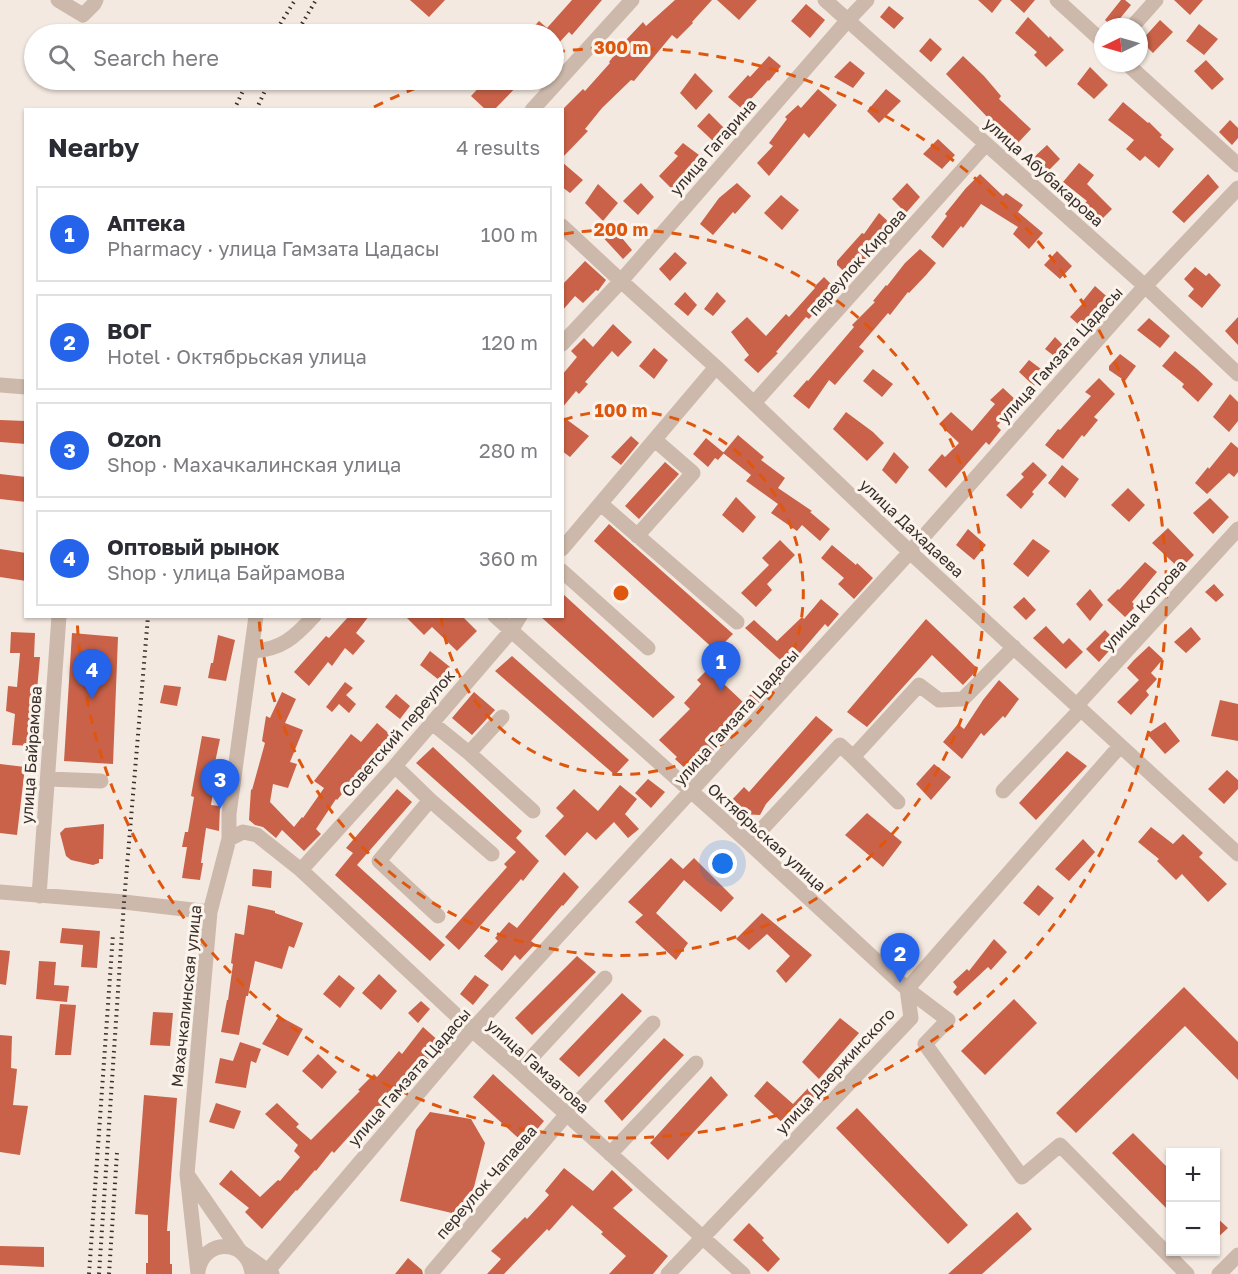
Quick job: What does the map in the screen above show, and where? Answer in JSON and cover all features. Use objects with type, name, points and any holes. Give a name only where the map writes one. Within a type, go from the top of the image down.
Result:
[{"type":"street","points":[[58,0],[83,15],[96,0]]},
{"type":"street","points":[[564,75],[632,0]]},
{"type":"street","name":"улица Абубакарова","points":[[825,0],[1145,286],[1238,374]]},
{"type":"street","name":"улица Гагарина","points":[[564,342],[621,281],[867,0]]},
{"type":"street","points":[[1057,0],[1094,34]]},
{"type":"street","points":[[1140,18],[1156,0]]},
{"type":"street","points":[[1136,72],[1238,165]]},
{"type":"street","points":[[534,108],[550,90]]},
{"type":"street","name":"переулок Кирова","points":[[754,403],[986,144]]},
{"type":"street","name":"улица Гамзата Цадасы","points":[[268,1273],[472,1030],[910,552],[1145,286],[1238,188]]},
{"type":"street","name":"улица Дахадаева","points":[[564,228],[716,367],[910,552],[1238,854]]},
{"type":"street","points":[[564,547],[716,367]]},
{"type":"street","points":[[0,385],[24,387]]},
{"type":"street","points":[[637,536],[693,473],[655,440]]},
{"type":"street","points":[[601,504],[737,622]]},
{"type":"street","name":"улица Котрова","points":[[1003,791],[1238,529]]},
{"type":"street","points":[[564,573],[648,648]]},
{"type":"street","name":"улица Байрамова","points":[[39,896],[59,618]]},
{"type":"street","name":"Махачкалинская улица","points":[[198,1274],[187,1174],[210,912],[229,839],[229,814],[256,618]]},
{"type":"street","points":[[252,651],[270,649],[285,643],[312,618]]},
{"type":"street","name":"Октябрьская улица","points":[[497,618],[749,843],[907,989],[948,1020],[925,1044],[1022,1177],[1060,1145],[1187,1274]]},
{"type":"street","name":"Советский переулок","points":[[301,870],[395,766],[511,631],[519,618]]},
{"type":"street","points":[[853,757],[919,685],[939,700],[963,699],[1014,647]]},
{"type":"street","points":[[469,753],[502,717]]},
{"type":"street","points":[[432,723],[533,811]]},
{"type":"street","points":[[749,843],[840,745],[898,802]]},
{"type":"street","points":[[907,989],[1120,746]]},
{"type":"street","points":[[395,766],[492,854]]},
{"type":"street","points":[[48,779],[101,781]]},
{"type":"street","points":[[430,800],[379,861],[438,916]]},
{"type":"street","name":"улица Гамзатова","points":[[229,839],[243,832],[257,835],[301,870],[472,1030],[743,1274]]},
{"type":"street","points":[[0,892],[124,902],[210,912]]},
{"type":"street","points":[[519,1071],[605,978]]},
{"type":"street","name":"улица Дзержинского","points":[[668,1274],[911,1018],[907,989]]},
{"type":"street","name":"переулок Чапаева","points":[[432,1272],[566,1115],[653,1023]]},
{"type":"street","points":[[610,1154],[696,1063]]},
{"type":"street","points":[[187,1174],[240,1251],[246,1256],[252,1274]]},
{"type":"street","points":[[198,1274],[198,1268],[207,1253],[223,1246],[240,1251],[268,1273]]},
{"type":"street","points":[[1219,1274],[1238,1255]]},
{"type":"building","points":[[410,0],[445,0],[429,17]]},
{"type":"building","points":[[572,0],[602,0],[572,35],[569,32],[564,37],[564,24],[551,24]]},
{"type":"building","points":[[675,0],[712,0],[677,39],[672,35],[634,81],[631,80],[602,108],[585,129],[588,131],[564,156],[564,108],[583,89],[585,91],[643,22],[646,26]]},
{"type":"building","points":[[717,0],[757,0],[739,20]]},
{"type":"building","points":[[978,0],[1002,0],[992,13]]},
{"type":"building","points":[[1010,0],[1035,0],[1024,13]]},
{"type":"building","points":[[1121,0],[1131,5],[1120,18],[1107,18]]},
{"type":"building","points":[[1174,0],[1203,0],[1190,15]]},
{"type":"building","points":[[806,4],[825,20],[810,38],[791,21]]},
{"type":"building","points":[[889,6],[904,18],[894,29],[880,17]]},
{"type":"building","points":[[1028,17],[1064,50],[1046,67],[1034,55],[1037,52],[1015,33]]},
{"type":"building","points":[[1160,20],[1173,32],[1153,53],[1148,48],[1148,33]]},
{"type":"building","points":[[1199,24],[1218,39],[1204,55],[1186,41]]},
{"type":"building","points":[[930,38],[942,49],[931,62],[919,51]]},
{"type":"building","points":[[769,56],[781,66],[742,109],[728,97]]},
{"type":"building","points":[[963,56],[1001,96],[999,99],[1031,129],[1015,146],[946,74]]},
{"type":"building","points":[[1206,60],[1224,79],[1212,90],[1194,71]]},
{"type":"building","points":[[850,61],[865,73],[853,88],[834,77]]},
{"type":"building","points":[[1090,67],[1108,85],[1094,99],[1077,84]]},
{"type":"building","points":[[695,73],[713,91],[696,110],[680,93]]},
{"type":"building","points":[[818,89],[837,105],[809,138],[804,133],[769,176],[757,163],[773,146],[769,143],[787,119],[785,117],[798,105],[801,108]]},
{"type":"building","points":[[886,89],[901,101],[879,123],[867,111]]},
{"type":"building","points":[[477,90],[513,90],[496,108],[484,108],[471,96]]},
{"type":"building","points":[[1123,102],[1149,122],[1162,135],[1160,137],[1174,149],[1159,168],[1145,156],[1140,161],[1126,149],[1134,140],[1108,120]]},
{"type":"building","points":[[709,113],[726,130],[717,141],[713,141],[697,126]]},
{"type":"building","points":[[1230,120],[1238,128],[1238,138],[1232,145],[1219,132]]},
{"type":"building","points":[[938,139],[955,155],[942,169],[923,154]]},
{"type":"building","points":[[683,143],[699,155],[672,189],[659,176],[678,156],[674,153]]},
{"type":"building","points":[[1047,145],[1060,159],[1046,173],[1033,158]]},
{"type":"building","points":[[1079,163],[1094,175],[1087,184],[1112,209],[1099,222],[1081,207],[1087,201],[1063,182]]},
{"type":"building","points":[[564,164],[583,180],[570,193],[564,188]]},
{"type":"building","points":[[980,174],[1003,196],[1006,193],[1023,205],[1018,212],[1043,233],[1029,249],[1013,234],[1018,227],[981,204],[963,228],[961,226],[943,248],[931,237],[947,216],[945,214]]},
{"type":"building","points":[[1208,174],[1219,187],[1184,223],[1172,212]]},
{"type":"building","points":[[641,183],[654,197],[638,215],[623,201]]},
{"type":"building","points":[[737,183],[751,196],[713,235],[700,224],[719,198]]},
{"type":"building","points":[[907,183],[920,197],[906,213],[892,199]]},
{"type":"building","points":[[598,184],[618,203],[603,221],[585,203]]},
{"type":"building","points":[[781,195],[799,210],[782,230],[764,213]]},
{"type":"building","points":[[879,213],[892,225],[868,258],[850,277],[837,265],[837,261],[862,233],[864,234]]},
{"type":"building","points":[[607,222],[623,237],[632,250],[623,259],[598,232]]},
{"type":"building","points":[[920,249],[936,263],[859,347],[864,351],[835,385],[829,380],[809,409],[793,396],[854,327],[852,325],[875,302],[873,301],[905,263]]},
{"type":"building","points":[[1057,251],[1072,266],[1060,279],[1044,265]]},
{"type":"building","points":[[675,252],[687,263],[670,281],[659,269]]},
{"type":"building","points":[[585,261],[606,280],[598,291],[596,290],[583,303],[575,296],[564,309],[564,283]]},
{"type":"building","points":[[1195,267],[1206,276],[1209,273],[1221,285],[1202,308],[1188,296],[1194,289],[1184,279]]},
{"type":"building","points":[[824,277],[837,290],[809,319],[806,317],[776,352],[778,353],[758,373],[744,360],[749,355],[731,332],[747,317],[766,336],[786,314],[789,317]]},
{"type":"building","points":[[1095,286],[1113,302],[1087,332],[1070,317]]},
{"type":"building","points":[[685,292],[697,305],[688,316],[674,304]]},
{"type":"building","points":[[717,292],[726,301],[713,316],[704,309]]},
{"type":"building","points":[[1238,317],[1238,345],[1225,331]]},
{"type":"building","points":[[1149,318],[1170,336],[1160,348],[1137,330]]},
{"type":"building","points":[[613,324],[632,342],[618,357],[612,351],[585,382],[588,384],[579,394],[576,391],[564,406],[564,373],[577,357],[571,351],[584,338],[593,347]]},
{"type":"building","points":[[1055,337],[1067,349],[1058,359],[1045,349]]},
{"type":"building","points":[[654,348],[668,360],[654,379],[639,366]]},
{"type":"building","points":[[1175,351],[1213,384],[1198,402],[1182,387],[1184,384],[1162,366]]},
{"type":"building","points":[[1120,354],[1136,366],[1125,381],[1109,370],[1109,366]]},
{"type":"building","points":[[1029,360],[1045,372],[1034,386],[1019,372]]},
{"type":"building","points":[[873,369],[893,384],[882,397],[863,381]]},
{"type":"building","points":[[1099,378],[1115,394],[1094,417],[1098,420],[1084,437],[1082,435],[1063,459],[1045,445],[1091,396],[1085,392]]},
{"type":"building","points":[[1003,388],[1019,403],[997,426],[1001,430],[989,445],[986,442],[946,488],[928,470],[942,454],[945,457],[959,443],[939,424],[951,412],[972,431],[995,404],[990,400]]},
{"type":"building","points":[[1230,394],[1238,402],[1238,421],[1229,432],[1213,417]]},
{"type":"building","points":[[846,412],[884,443],[867,461],[833,429]]},
{"type":"building","points":[[564,417],[589,436],[570,457],[564,452]]},
{"type":"building","points":[[0,420],[24,421],[24,444],[0,442]]},
{"type":"building","points":[[738,435],[764,457],[761,460],[785,478],[778,488],[812,511],[810,512],[830,529],[820,541],[802,525],[797,531],[771,513],[778,504],[746,481],[751,475],[723,453]]},
{"type":"building","points":[[631,436],[639,443],[621,465],[611,457]]},
{"type":"building","points":[[706,438],[724,453],[718,460],[715,458],[708,467],[693,454]]},
{"type":"building","points":[[1231,442],[1238,448],[1238,472],[1234,477],[1229,473],[1207,494],[1195,483]]},
{"type":"building","points":[[894,452],[909,467],[896,484],[882,470]]},
{"type":"building","points":[[665,462],[679,474],[639,519],[625,506]]},
{"type":"building","points":[[1033,462],[1047,475],[1021,509],[1006,495],[1024,477],[1021,474]]},
{"type":"building","points":[[1062,465],[1079,479],[1065,498],[1048,483]]},
{"type":"building","points":[[0,474],[24,477],[24,502],[0,499]]},
{"type":"building","points":[[1128,488],[1145,505],[1129,522],[1111,505]]},
{"type":"building","points":[[736,497],[756,517],[743,533],[722,515]]},
{"type":"building","points":[[1210,498],[1229,517],[1213,534],[1193,513]]},
{"type":"building","points":[[609,524],[733,634],[716,651],[594,541]]},
{"type":"building","points":[[1168,528],[1194,555],[1180,569],[1152,543]]},
{"type":"building","points":[[968,529],[986,545],[974,560],[956,545]]},
{"type":"building","points":[[1033,539],[1050,551],[1028,577],[1013,564]]},
{"type":"building","points":[[780,540],[795,555],[767,584],[772,590],[756,607],[741,593],[769,565],[762,558]]},
{"type":"building","points":[[832,545],[873,578],[854,599],[838,584],[844,578],[821,558]]},
{"type":"building","points":[[0,549],[24,553],[24,581],[0,577]]},
{"type":"building","points":[[1145,562],[1157,572],[1132,602],[1136,606],[1125,617],[1107,600]]},
{"type":"building","points":[[1214,584],[1224,595],[1216,602],[1205,592]]},
{"type":"building","points":[[1090,589],[1103,605],[1090,621],[1076,604]]},
{"type":"building","points":[[564,595],[675,697],[653,718],[542,618],[564,618]]},
{"type":"building","points":[[1024,597],[1036,610],[1026,620],[1013,607]]},
{"type":"building","points":[[821,599],[839,614],[828,627],[825,624],[788,667],[745,628],[754,620],[777,641],[802,617],[804,619]]},
{"type":"building","points":[[347,618],[367,618],[356,633],[365,641],[353,655],[345,648],[332,666],[328,662],[309,686],[294,672],[326,636],[329,638]]},
{"type":"building","points":[[407,618],[464,618],[477,631],[457,651],[432,627],[424,635]]},
{"type":"building","points":[[926,619],[978,669],[963,685],[932,655],[867,727],[847,712]]},
{"type":"building","points":[[1046,626],[1063,644],[1069,638],[1083,652],[1066,669],[1033,638]]},
{"type":"building","points":[[1191,627],[1201,639],[1186,653],[1174,642]]},
{"type":"building","points":[[1105,630],[1117,642],[1099,662],[1086,649]]},
{"type":"building","points":[[11,632],[35,633],[34,657],[40,657],[32,746],[12,745],[15,714],[6,711],[8,686],[17,687],[20,653],[10,653]]},
{"type":"building","points":[[72,633],[118,637],[113,764],[64,761]]},
{"type":"building","points":[[218,635],[235,640],[226,681],[208,678]]},
{"type":"building","points":[[1149,646],[1163,659],[1151,673],[1157,679],[1146,691],[1149,695],[1131,715],[1117,702],[1139,680],[1127,668]]},
{"type":"building","points":[[430,651],[450,667],[439,680],[420,665]]},
{"type":"building","points":[[512,656],[629,760],[615,775],[495,671]]},
{"type":"building","points":[[708,669],[743,702],[758,687],[767,694],[743,720],[737,715],[712,739],[718,746],[691,774],[659,740],[690,709],[684,703],[701,684],[697,680]]},
{"type":"building","points":[[999,680],[1019,699],[1005,718],[1003,716],[984,736],[981,733],[962,759],[943,742],[958,724],[964,729]]},
{"type":"building","points":[[345,682],[353,688],[346,695],[356,704],[349,713],[339,704],[332,712],[326,707]]},
{"type":"building","points":[[164,685],[181,687],[177,706],[160,703]]},
{"type":"building","points":[[282,692],[296,699],[285,723],[303,730],[290,762],[297,764],[288,788],[273,784],[270,802],[294,827],[324,788],[314,781],[351,734],[361,742],[377,723],[393,737],[365,774],[361,771],[336,799],[316,829],[321,834],[304,851],[282,830],[276,838],[263,827],[249,820],[251,789],[265,743],[262,741],[266,716],[270,718]]},
{"type":"building","points":[[474,692],[495,710],[472,735],[452,718]]},
{"type":"building","points":[[396,694],[410,706],[400,719],[385,707]]},
{"type":"building","points":[[1220,700],[1238,704],[1238,741],[1211,736]]},
{"type":"building","points":[[816,716],[833,730],[766,804],[760,815],[741,814],[729,803],[744,787],[749,792]]},
{"type":"building","points":[[1165,722],[1180,741],[1165,754],[1147,734]]},
{"type":"building","points":[[202,736],[220,739],[213,772],[216,773],[211,805],[220,806],[219,831],[206,828],[200,880],[182,878],[187,847],[182,847],[185,832],[188,832],[194,797],[191,796]]},
{"type":"building","points":[[433,747],[522,831],[516,838],[539,861],[459,950],[445,937],[507,867],[504,864],[516,852],[416,763]]},
{"type":"building","points":[[1067,751],[1087,766],[1036,820],[1019,803]]},
{"type":"building","points":[[0,764],[25,767],[17,835],[0,833]]},
{"type":"building","points":[[934,764],[951,777],[931,800],[916,784]]},
{"type":"building","points":[[1227,770],[1238,780],[1238,789],[1224,804],[1208,789]]},
{"type":"building","points":[[648,779],[665,792],[651,808],[635,793]]},
{"type":"building","points":[[620,785],[637,799],[625,814],[639,829],[628,838],[614,822],[596,840],[587,832],[565,856],[545,836],[564,816],[556,808],[574,789],[598,811]]},
{"type":"building","points":[[397,789],[412,802],[357,865],[445,945],[430,961],[335,875],[353,853],[346,848]]},
{"type":"building","points":[[867,813],[902,842],[883,867],[845,835]]},
{"type":"building","points":[[104,824],[103,859],[99,859],[99,863],[93,865],[71,860],[66,856],[60,833],[65,828]]},
{"type":"building","points":[[1151,827],[1173,844],[1183,834],[1203,853],[1199,857],[1227,884],[1208,902],[1182,874],[1176,880],[1157,861],[1159,859],[1138,842]]},
{"type":"building","points":[[1083,839],[1095,852],[1069,881],[1055,869]]},
{"type":"building","points":[[671,858],[683,869],[694,858],[734,898],[721,912],[684,880],[656,913],[688,943],[676,960],[635,922],[643,915],[628,902]]},
{"type":"building","points":[[253,869],[272,871],[271,888],[252,886]]},
{"type":"building","points":[[564,872],[579,887],[531,941],[535,944],[520,960],[515,955],[502,971],[484,956],[498,941],[495,938],[509,922],[517,928]]},
{"type":"building","points":[[1038,885],[1054,898],[1039,916],[1023,903]]},
{"type":"building","points":[[248,905],[275,911],[275,913],[303,923],[294,948],[289,946],[282,969],[255,961],[239,1035],[221,1032],[228,1000],[235,933],[244,935]]},
{"type":"building","points":[[762,913],[812,955],[786,983],[776,971],[790,956],[767,934],[749,950],[736,939]]},
{"type":"building","points":[[62,928],[100,931],[97,968],[81,967],[83,945],[60,943]]},
{"type":"building","points":[[994,939],[1007,952],[991,970],[988,967],[957,996],[953,992],[957,987],[953,982],[967,969],[969,971]]},
{"type":"building","points":[[0,950],[10,951],[6,985],[0,984]]},
{"type":"building","points":[[577,956],[596,972],[532,1035],[515,1018]]},
{"type":"building","points":[[39,961],[56,962],[54,985],[69,986],[67,1002],[36,999]]},
{"type":"building","points":[[379,974],[397,991],[381,1010],[362,993]]},
{"type":"building","points":[[339,975],[355,988],[340,1008],[323,994]]},
{"type":"building","points":[[475,975],[489,985],[473,1005],[460,994]]},
{"type":"building","points":[[1184,987],[1238,1042],[1238,1080],[1185,1026],[1076,1133],[1056,1113]]},
{"type":"building","points":[[622,993],[642,1011],[579,1077],[559,1059]]},
{"type":"building","points":[[1014,999],[1037,1023],[985,1075],[961,1051]]},
{"type":"building","points":[[421,1001],[430,1009],[418,1023],[408,1013]]},
{"type":"building","points":[[60,1004],[76,1005],[71,1055],[55,1055]]},
{"type":"building","points":[[153,1012],[173,1013],[170,1046],[150,1045]]},
{"type":"building","points":[[279,1016],[303,1029],[288,1056],[262,1044]]},
{"type":"building","points":[[840,1018],[859,1033],[819,1079],[802,1062]]},
{"type":"building","points":[[423,1027],[441,1043],[428,1060],[423,1056],[379,1109],[376,1106],[334,1153],[332,1151],[262,1229],[245,1212],[249,1208],[219,1184],[231,1170],[260,1197],[278,1180],[280,1181],[300,1157],[294,1151],[298,1145],[265,1114],[277,1103],[299,1124],[296,1127],[311,1140],[374,1074],[377,1077],[399,1051],[402,1054]]},
{"type":"building","points":[[0,1035],[12,1036],[11,1068],[17,1069],[13,1105],[28,1106],[20,1155],[0,1152]]},
{"type":"building","points":[[664,1038],[684,1055],[622,1121],[604,1101]]},
{"type":"building","points":[[240,1042],[261,1049],[256,1063],[251,1061],[246,1088],[215,1083],[220,1058],[233,1061]]},
{"type":"building","points":[[318,1054],[337,1072],[322,1089],[302,1071]]},
{"type":"building","points":[[493,1074],[544,1121],[525,1144],[473,1097]]},
{"type":"building","points":[[711,1076],[728,1095],[668,1160],[650,1143]]},
{"type":"building","points":[[767,1081],[793,1104],[812,1084],[824,1095],[790,1130],[754,1096]]},
{"type":"building","points":[[144,1095],[177,1098],[167,1231],[170,1231],[172,1274],[146,1274],[148,1215],[135,1214]]},
{"type":"building","points":[[216,1103],[241,1111],[234,1129],[209,1122]]},
{"type":"building","points":[[857,1108],[968,1225],[948,1244],[836,1128]]},
{"type":"building","points":[[430,1112],[471,1119],[485,1143],[470,1203],[452,1213],[400,1201],[416,1130]]},
{"type":"building","points":[[1133,1133],[1166,1166],[1166,1208],[1112,1153]]},
{"type":"building","points":[[564,1168],[593,1191],[612,1170],[633,1190],[613,1208],[668,1256],[653,1274],[609,1274],[626,1256],[572,1205],[549,1231],[547,1229],[504,1274],[487,1274],[501,1259],[491,1251],[525,1217],[527,1219],[549,1195],[545,1191]]},
{"type":"building","points":[[1017,1212],[1032,1229],[982,1274],[948,1274]]},
{"type":"building","points":[[1220,1221],[1228,1228],[1220,1235]]},
{"type":"building","points":[[749,1223],[780,1259],[768,1272],[733,1240]]},
{"type":"building","points":[[0,1246],[44,1247],[44,1267],[0,1265]]},
{"type":"building","points":[[408,1258],[422,1270],[423,1274],[395,1274]]},
{"type":"railway","points":[[280,24],[295,0]]},
{"type":"railway","points":[[302,24],[316,0]]},
{"type":"railway","points":[[235,108],[243,90]]},
{"type":"railway","points":[[257,108],[265,90]]},
{"type":"railway","points":[[99,1274],[124,902],[148,618]]},
{"type":"railway","points":[[89,1274],[113,934]]},
{"type":"railway","points":[[109,1274],[117,1153]]},
{"type":"place","name":"Аптека","points":[[721,691]]},
{"type":"place","name":"Оптовый рынок","points":[[92,699]]},
{"type":"place","name":"Ozon","points":[[220,809]]},
{"type":"place","name":"ВОГ","points":[[900,983]]}]
